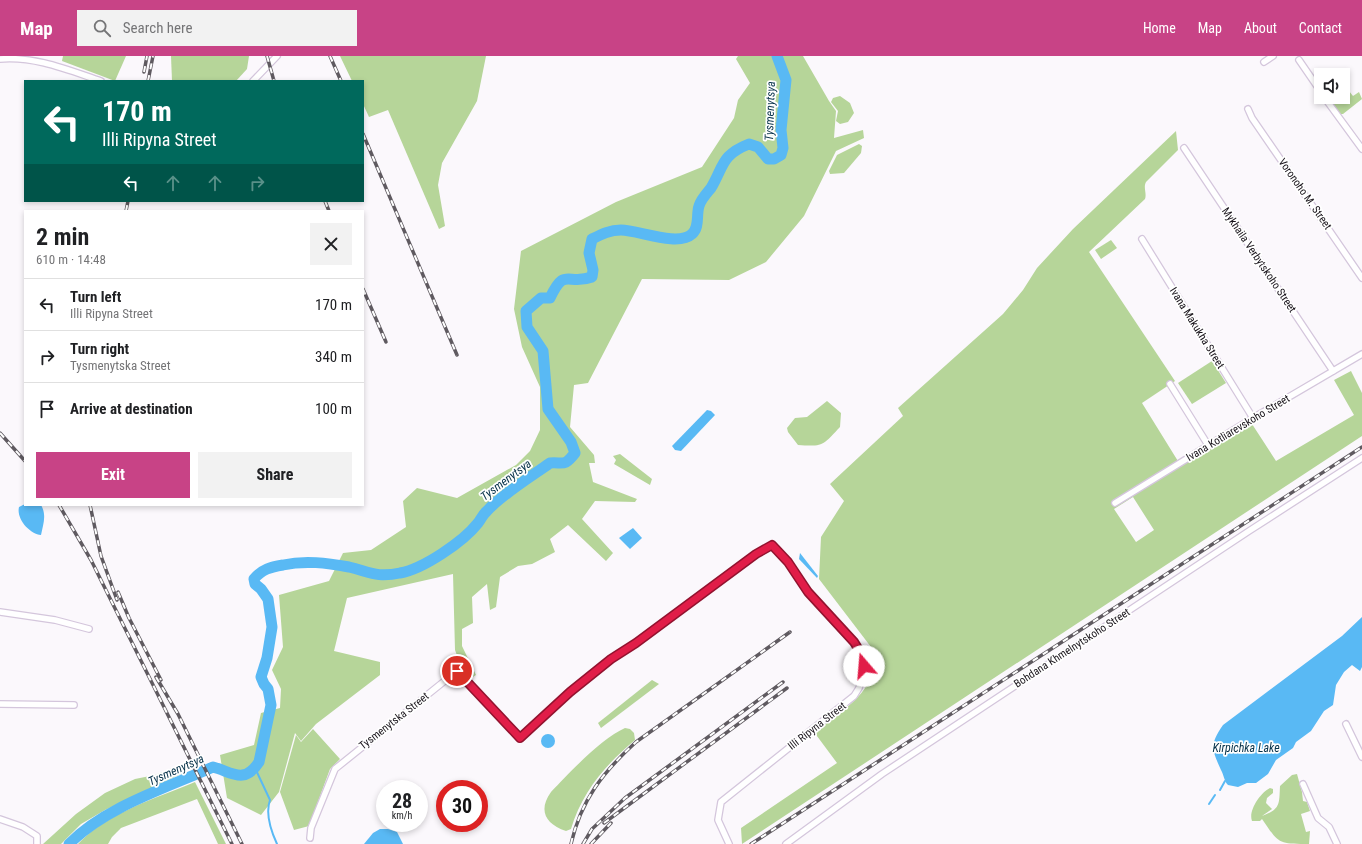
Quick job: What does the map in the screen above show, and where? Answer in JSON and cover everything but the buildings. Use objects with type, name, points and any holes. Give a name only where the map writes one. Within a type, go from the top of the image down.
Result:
[{"type":"street","points":[[253,80],[277,56]]},
{"type":"street","points":[[1264,62],[1273,56]]},
{"type":"street","points":[[0,59],[40,61],[97,80]]},
{"type":"street","points":[[1299,60],[1314,82]]},
{"type":"street","points":[[1329,104],[1362,149]]},
{"type":"street","name":"Voronoho M. Street","points":[[1248,109],[1252,118],[1362,278]]},
{"type":"street","name":"Mykhaila Verbytskoho Street","points":[[1184,148],[1333,372]]},
{"type":"street","name":"Ivana Makukha Street","points":[[1142,239],[1253,418]]},
{"type":"street","name":"Ivana Kotliarevskoho Street","points":[[1114,502],[1362,354]]},
{"type":"street","points":[[1170,384],[1208,446]]},
{"type":"street","name":"Bohdana Khmelnytskoho Street","points":[[786,844],[882,774],[1362,458]]},
{"type":"street","name":"Illi Ripyna Street","points":[[520,738],[570,692],[611,659],[636,643],[756,554],[772,545],[788,562],[808,592],[854,642],[862,659],[863,675],[859,688],[854,696],[721,802],[718,820],[729,844]]},
{"type":"street","points":[[0,612],[55,620],[89,629]]},
{"type":"street","name":"Tysmenytska Street","points":[[310,838],[311,828],[334,769],[457,671],[520,738]]},
{"type":"street","points":[[0,704],[74,705]]},
{"type":"street","points":[[1346,724],[1362,757]]},
{"type":"street","points":[[1304,784],[1318,818],[1329,827],[1337,844]]},
{"type":"street","points":[[0,819],[23,827],[37,836],[37,844]]},
{"type":"green space","points":[[63,56],[126,56],[115,80],[62,61]]},
{"type":"green space","points":[[171,56],[249,56],[247,69],[237,80],[172,80]]},
{"type":"green space","points":[[340,56],[486,56],[477,101],[442,163],[438,185],[445,226],[439,229],[388,110],[369,117],[364,106],[364,80],[352,80]]},
{"type":"green space","points":[[738,56],[803,56],[836,111],[834,138],[863,130],[864,138],[836,151],[804,216],[766,262],[729,280],[642,279],[588,383],[574,385],[570,427],[594,455],[595,463],[589,463],[593,482],[637,499],[635,502],[595,501],[582,519],[613,553],[606,561],[568,525],[550,539],[555,552],[532,564],[518,566],[500,577],[496,607],[490,610],[487,584],[472,597],[473,623],[462,629],[462,646],[476,675],[471,678],[461,666],[455,650],[453,574],[347,598],[334,651],[380,662],[380,675],[316,724],[301,741],[295,733],[279,792],[261,815],[227,798],[220,755],[254,745],[261,713],[280,708],[281,689],[272,670],[283,647],[279,595],[329,581],[343,553],[371,550],[406,527],[403,501],[417,488],[457,498],[516,465],[530,451],[540,430],[540,387],[522,347],[514,309],[521,251],[616,202],[702,167],[734,118],[738,100],[750,83],[736,59]]},
{"type":"green space","points":[[1350,92],[1353,96],[1359,92],[1362,99],[1343,114],[1340,114],[1333,104],[1350,104]]},
{"type":"green space","points":[[840,96],[850,103],[854,113],[848,122],[840,124],[836,121],[838,111],[831,102],[833,98]]},
{"type":"green space","points":[[1176,131],[1178,150],[1146,182],[1145,199],[1089,252],[1175,381],[1142,403],[1181,466],[1252,424],[1276,461],[1354,415],[1334,380],[1351,371],[1362,393],[1362,436],[742,844],[741,828],[837,763],[814,732],[858,697],[872,674],[874,661],[871,647],[819,579],[821,537],[844,501],[830,484],[903,416],[898,408],[1003,314],[1023,290],[1037,268],[1073,229]],"holes":[[[1133,497],[1154,530],[1136,542],[1114,509]]]},
{"type":"green space","points":[[859,144],[862,146],[861,153],[844,173],[830,174],[829,171],[837,155]]},
{"type":"green space","points":[[1111,240],[1117,248],[1101,259],[1095,250]]},
{"type":"green space","points":[[1212,361],[1226,383],[1192,404],[1178,383]]},
{"type":"green space","points":[[827,401],[841,413],[840,427],[822,444],[813,446],[798,445],[788,432],[787,428],[795,418],[807,417]]},
{"type":"green space","points":[[620,454],[652,479],[650,485],[614,464],[616,460],[613,456]]},
{"type":"green space","points":[[652,680],[659,684],[601,728],[598,723]]},
{"type":"green space","points":[[625,728],[630,729],[634,733],[635,740],[614,759],[588,791],[571,829],[566,831],[553,824],[546,816],[544,810],[551,792],[596,748]]},
{"type":"green space","points":[[313,729],[340,759],[330,769],[309,826],[294,830],[280,792],[296,735],[301,742]]},
{"type":"green space","points":[[180,765],[183,773],[105,810],[81,824],[61,844],[43,844],[76,814],[105,793],[135,779],[155,775]]},
{"type":"green space","points":[[1297,774],[1303,801],[1307,802],[1310,811],[1301,814],[1306,832],[1310,831],[1309,844],[1291,844],[1280,841],[1262,819],[1260,821],[1252,821],[1251,817],[1253,807],[1262,794],[1270,788],[1273,789],[1273,793],[1267,798],[1266,803],[1272,809],[1262,816],[1273,811],[1279,802],[1280,786],[1292,775]]},
{"type":"green space","points":[[195,782],[226,844],[218,844],[197,799],[121,828],[112,837],[108,844],[78,844],[90,833],[118,815],[149,800]]},
{"type":"water","points":[[707,410],[711,411],[715,415],[681,451],[675,450],[672,446]]},
{"type":"water","points":[[24,504],[24,506],[42,506],[44,516],[41,535],[28,529],[22,521],[19,507]]},
{"type":"water","points":[[633,528],[642,538],[630,549],[619,538]]},
{"type":"water","points":[[800,553],[818,576],[817,578],[799,559]]},
{"type":"water","name":"Kirpichka Lake","points":[[1362,617],[1362,667],[1360,671],[1352,665],[1344,672],[1336,685],[1333,705],[1324,711],[1311,731],[1296,742],[1293,748],[1276,760],[1268,774],[1256,783],[1247,783],[1238,787],[1228,785],[1213,748],[1216,738],[1223,725],[1342,636]]},
{"type":"water","points":[[545,734],[551,734],[555,738],[555,744],[551,748],[545,748],[541,744],[541,738]]},
{"type":"water","points":[[376,831],[397,832],[403,844],[364,844]]},
{"type":"waterway","name":"Tysmenytsya","points":[[69,844],[100,819],[156,791],[213,767],[232,774],[243,775],[253,769],[259,762],[271,705],[268,689],[261,677],[267,658],[272,627],[268,599],[261,589],[255,584],[254,579],[260,573],[267,569],[291,563],[308,562],[349,567],[379,575],[400,573],[420,566],[442,554],[463,538],[478,523],[484,514],[508,492],[550,463],[564,463],[575,453],[571,442],[548,409],[543,351],[527,327],[526,311],[541,298],[550,298],[559,282],[567,279],[577,280],[592,277],[593,270],[589,253],[592,239],[599,235],[621,230],[677,239],[686,238],[692,234],[696,228],[698,210],[701,201],[711,188],[724,162],[733,152],[749,144],[758,147],[768,159],[774,159],[781,155],[783,148],[781,130],[786,80],[777,56]]},
{"type":"waterway","points":[[255,768],[270,800],[268,817],[277,844]]},
{"type":"waterway","points":[[1220,790],[1225,781]]},
{"type":"waterway","points":[[1209,804],[1215,795]]},
{"type":"railway","points":[[144,72],[147,56]]},
{"type":"railway","points":[[148,80],[153,56]]},
{"type":"railway","points":[[267,56],[274,80]]},
{"type":"railway","points":[[330,56],[341,80]]},
{"type":"railway","points":[[364,136],[457,355]]},
{"type":"railway","points":[[126,210],[128,202]]},
{"type":"railway","points":[[325,202],[329,210]]},
{"type":"railway","points":[[364,291],[386,342]]},
{"type":"railway","points":[[0,433],[24,460]]},
{"type":"railway","points":[[751,844],[1362,447]]},
{"type":"railway","points":[[60,506],[91,560],[232,844]]},
{"type":"railway","points":[[90,506],[101,556],[117,600]]},
{"type":"railway","points":[[118,592],[129,618],[161,680]]},
{"type":"railway","points":[[571,844],[575,828],[587,800],[613,764],[624,753],[636,742],[790,632]]},
{"type":"railway","points":[[156,677],[178,714],[242,844]]},
{"type":"railway","points":[[583,844],[592,829],[625,798],[783,682]]},
{"type":"railway","points":[[604,823],[787,688]]},
{"type":"railway","points":[[591,844],[611,823]]},
{"type":"route","points":[[457,671],[471,684],[520,738],[570,692],[611,659],[636,643],[756,554],[772,545],[788,562],[808,592],[854,642],[859,650],[864,666]]}]
